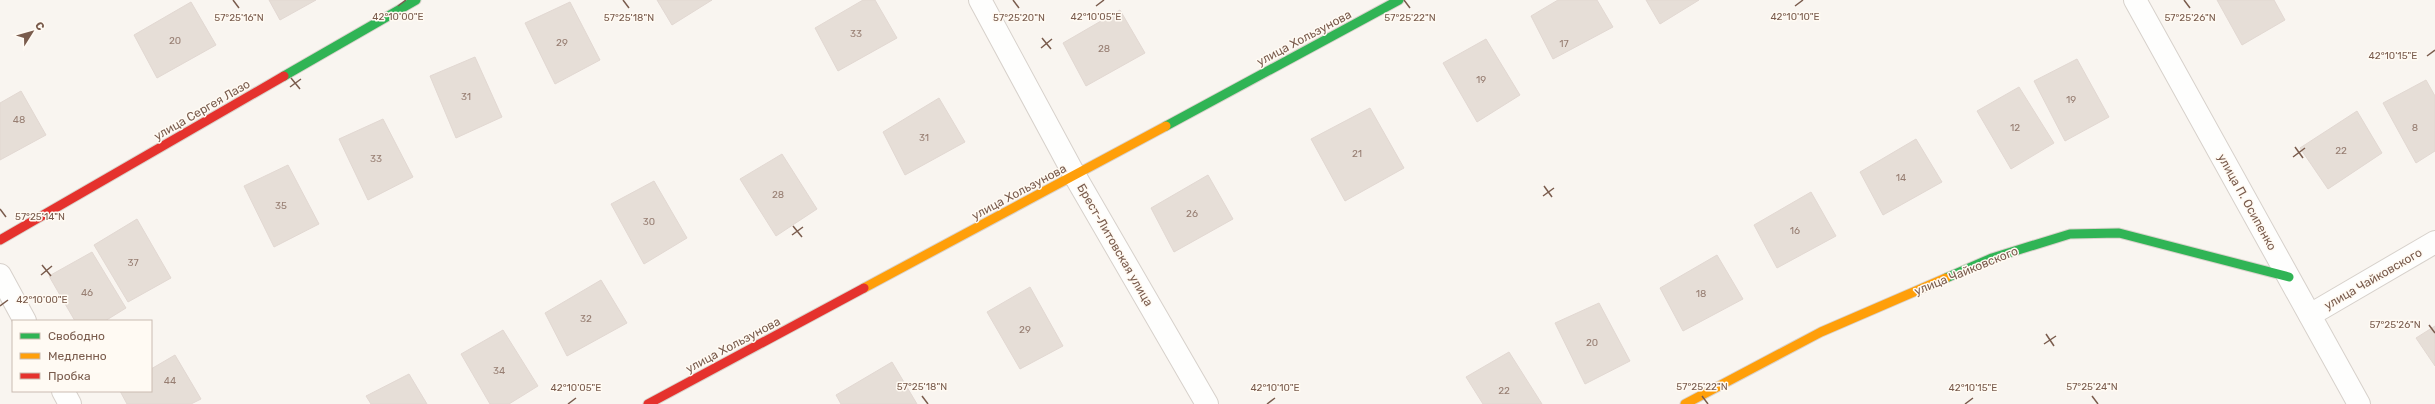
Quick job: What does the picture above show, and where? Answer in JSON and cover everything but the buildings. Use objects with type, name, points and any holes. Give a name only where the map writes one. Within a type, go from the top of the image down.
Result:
[{"type":"street","name":"улица Сергея Лазо","points":[[0,240],[416,0]]},
{"type":"street","name":"Брест-Литовская улица","points":[[980,0],[1075,176],[1207,404]]},
{"type":"street","name":"улица Хользунова","points":[[648,404],[1075,176],[1399,0]]},
{"type":"street","name":"улица П. Осипенко","points":[[2135,0],[2359,404]]},
{"type":"street","name":"улица Чайковского","points":[[1685,404],[1821,332],[1992,258],[2070,234],[2119,233],[2289,277]]},
{"type":"street","name":"улица Чайковского","points":[[2310,315],[2435,242]]},
{"type":"street","points":[[0,274],[24,320]]},
{"type":"street","points":[[2339,404],[2346,381]]},
{"type":"street","points":[[64,392],[70,404]]},
{"type":"traffic: fast","points":[[284,76],[416,0]]},
{"type":"traffic: fast","points":[[1166,126],[1399,0]]},
{"type":"traffic: fast","points":[[1946,278],[1992,258],[2070,234],[2119,233],[2289,277]]},
{"type":"traffic: slow","points":[[864,288],[1166,126]]},
{"type":"traffic: slow","points":[[1685,404],[1821,332],[1946,278]]},
{"type":"traffic: jam","points":[[0,240],[284,76]]},
{"type":"traffic: jam","points":[[648,404],[864,288]]}]
